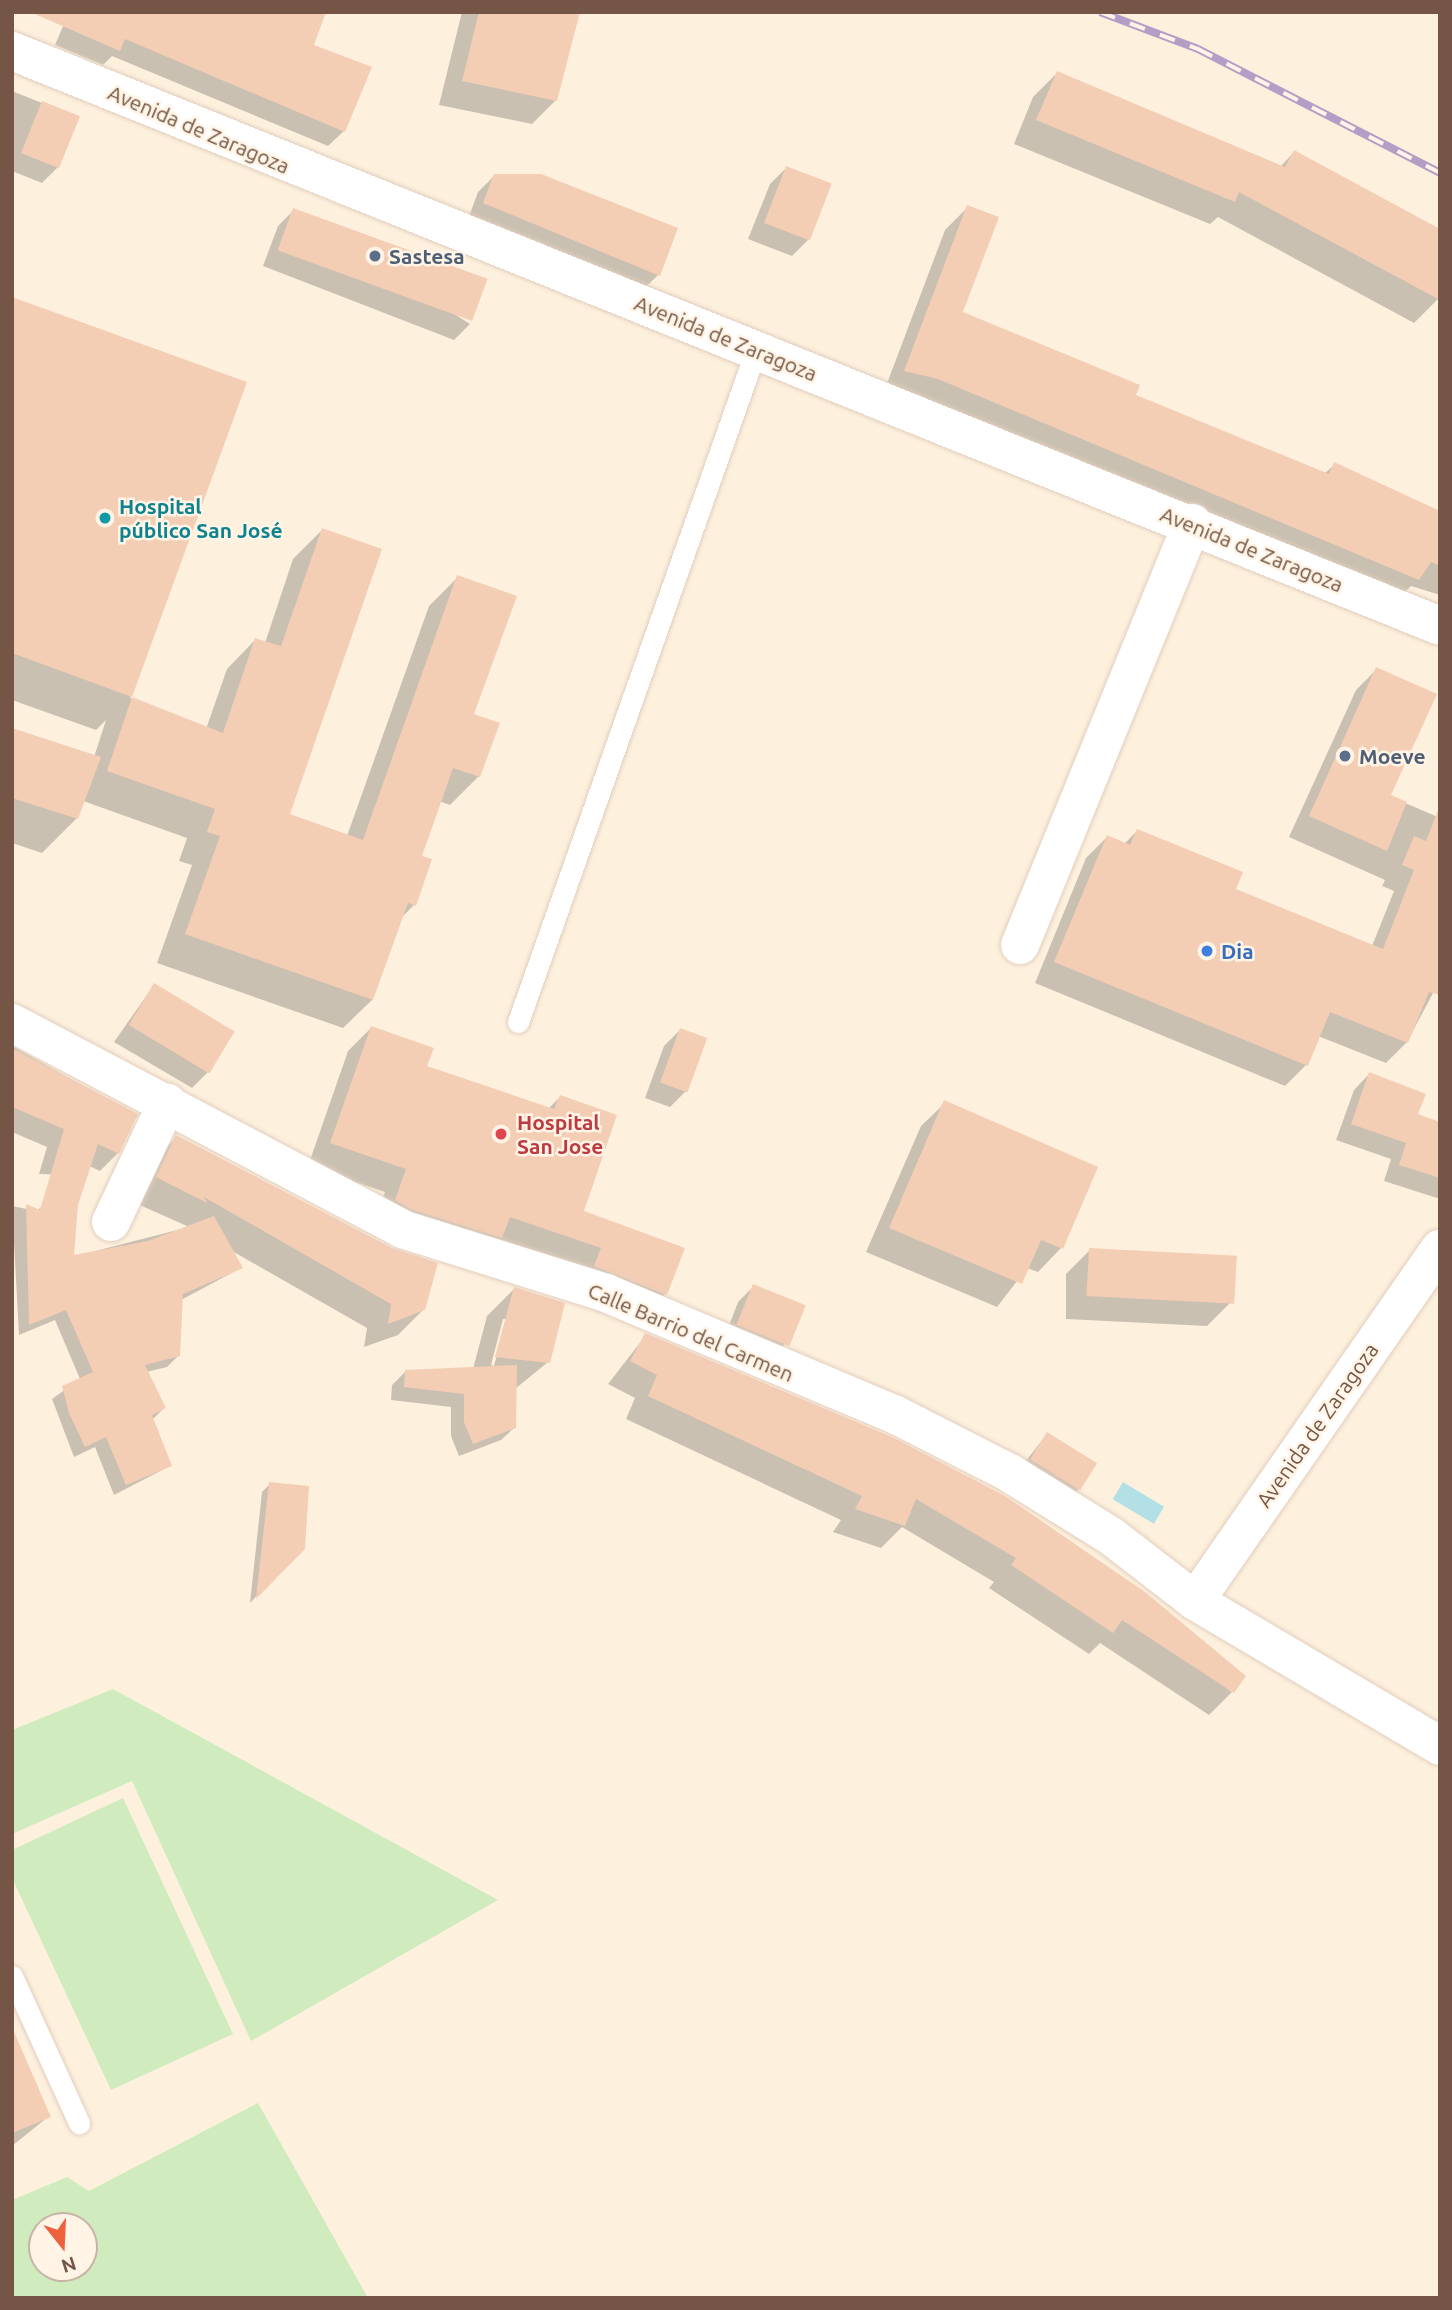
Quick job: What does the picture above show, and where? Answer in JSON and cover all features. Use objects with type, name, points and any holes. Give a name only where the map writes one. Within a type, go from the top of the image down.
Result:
[{"type":"street","name":"Avenida de Zaragoza","points":[[12,51],[1192,523],[1440,626]]},
{"type":"street","points":[[1020,945],[1192,523]]},
{"type":"street","name":"Calle Barrio del Carmen","points":[[12,1023],[167,1103],[339,1201],[402,1229],[606,1293],[896,1415],[1008,1472],[1111,1536],[1195,1601],[1440,1746]]},
{"type":"street","points":[[111,1222],[167,1103]]},
{"type":"street","name":"Avenida de Zaragoza","points":[[1195,1601],[1440,1249]]},
{"type":"lane","points":[[518,1022],[756,350]]},
{"type":"lane","points":[[12,1976],[79,2123]]},
{"type":"green space","points":[[113,1689],[498,1900],[251,2041],[132,1781],[12,1834],[12,1730]]},
{"type":"green space","points":[[123,1798],[233,2034],[111,2090],[12,1878],[12,1850]]},
{"type":"green space","points":[[258,2103],[368,2298],[12,2298],[12,2200],[67,2177],[89,2191]]},
{"type":"water","points":[[1123,1482],[1164,1507],[1154,1524],[1113,1499]]},
{"type":"building","points":[[30,12],[326,12],[314,45],[372,67],[345,132],[125,39],[120,51]]},
{"type":"building","points":[[479,12],[580,12],[557,101],[462,81]]},
{"type":"building","points":[[1057,71],[1285,167],[1294,150],[1440,229],[1440,300],[1239,192],[1235,202],[1036,120]]},
{"type":"building","points":[[42,101],[80,116],[59,168],[21,153]]},
{"type":"building","points":[[786,166],[832,184],[810,241],[764,223]]},
{"type":"building","points":[[494,174],[541,174],[678,228],[660,276],[483,203]]},
{"type":"building","points":[[967,205],[999,217],[963,312],[1140,385],[1136,395],[1329,474],[1334,462],[1440,511],[1440,566],[1431,562],[1419,580],[938,379],[904,371]]},
{"type":"building","points":[[293,208],[488,279],[472,321],[278,250]]},
{"type":"building","name":"Hospital público San José","points":[[12,297],[247,382],[132,697],[12,653]]},
{"type":"building","points":[[322,528],[382,549],[290,814],[363,840],[457,575],[517,596],[474,714],[500,723],[480,777],[453,768],[422,856],[432,859],[416,906],[408,903],[373,1000],[185,934],[220,836],[207,832],[215,809],[107,771],[132,697],[223,733],[255,638],[281,646]]},
{"type":"building","points":[[1376,667],[1437,694],[1391,795],[1407,802],[1387,851],[1309,816]]},
{"type":"building","points":[[12,728],[101,757],[78,819],[12,798]]},
{"type":"building","name":"Dia","points":[[1438,810],[1440,995],[1429,992],[1408,1043],[1330,1012],[1308,1066],[1054,962],[1107,835],[1130,845],[1137,829],[1243,872],[1236,889],[1383,949],[1414,870],[1402,865],[1414,836],[1426,841]]},
{"type":"building","points":[[154,983],[235,1031],[209,1073],[129,1025]]},
{"type":"building","name":"Hospital San Jose","points":[[371,1026],[434,1048],[427,1066],[554,1109],[560,1095],[617,1115],[584,1211],[685,1248],[667,1295],[594,1266],[601,1248],[510,1217],[502,1238],[410,1209],[395,1200],[406,1169],[330,1143]]},
{"type":"building","points":[[680,1028],[707,1038],[687,1092],[660,1083]]},
{"type":"building","points":[[12,1048],[138,1114],[119,1154],[98,1144],[78,1205],[74,1255],[148,1241],[214,1216],[243,1268],[183,1294],[180,1356],[145,1365],[166,1408],[152,1415],[172,1466],[126,1485],[106,1437],[85,1447],[69,1413],[62,1386],[93,1372],[66,1310],[29,1325],[26,1204],[40,1210],[64,1129],[12,1107]]},
{"type":"building","points":[[1369,1072],[1426,1094],[1418,1114],[1440,1122],[1440,1178],[1399,1165],[1406,1143],[1351,1124]]},
{"type":"building","points":[[944,1100],[1098,1167],[1063,1249],[1041,1240],[1022,1284],[889,1228]]},
{"type":"building","points":[[176,1135],[392,1248],[438,1263],[425,1310],[388,1324],[391,1304],[204,1197],[207,1203],[156,1177]]},
{"type":"building","points":[[1089,1248],[1237,1256],[1234,1304],[1086,1296]]},
{"type":"building","points":[[753,1284],[806,1305],[789,1346],[737,1325]]},
{"type":"building","points":[[514,1287],[565,1303],[550,1363],[495,1357]]},
{"type":"building","points":[[645,1333],[892,1437],[1005,1496],[1145,1592],[1246,1676],[1234,1693],[1122,1620],[1113,1633],[1011,1565],[1016,1558],[916,1499],[905,1526],[855,1509],[862,1496],[648,1396],[657,1375],[630,1361]]},
{"type":"building","points":[[517,1365],[516,1428],[473,1444],[464,1422],[464,1394],[404,1387],[405,1370]]},
{"type":"building","points":[[1047,1432],[1097,1463],[1080,1490],[1030,1459]]},
{"type":"building","points":[[269,1482],[309,1486],[305,1549],[256,1599]]},
{"type":"building","points":[[12,2027],[51,2117],[12,2133]]},
{"type":"railway","points":[[1100,12],[1198,49],[1440,173]]},
{"type":"place","name":"Sastesa","points":[[375,256]]},
{"type":"place","name":"Hospital público San José","points":[[105,518]]},
{"type":"place","name":"Moeve","points":[[1345,756]]},
{"type":"place","name":"Dia","points":[[1207,951]]},
{"type":"place","name":"Hospital San Jose","points":[[501,1134]]}]
